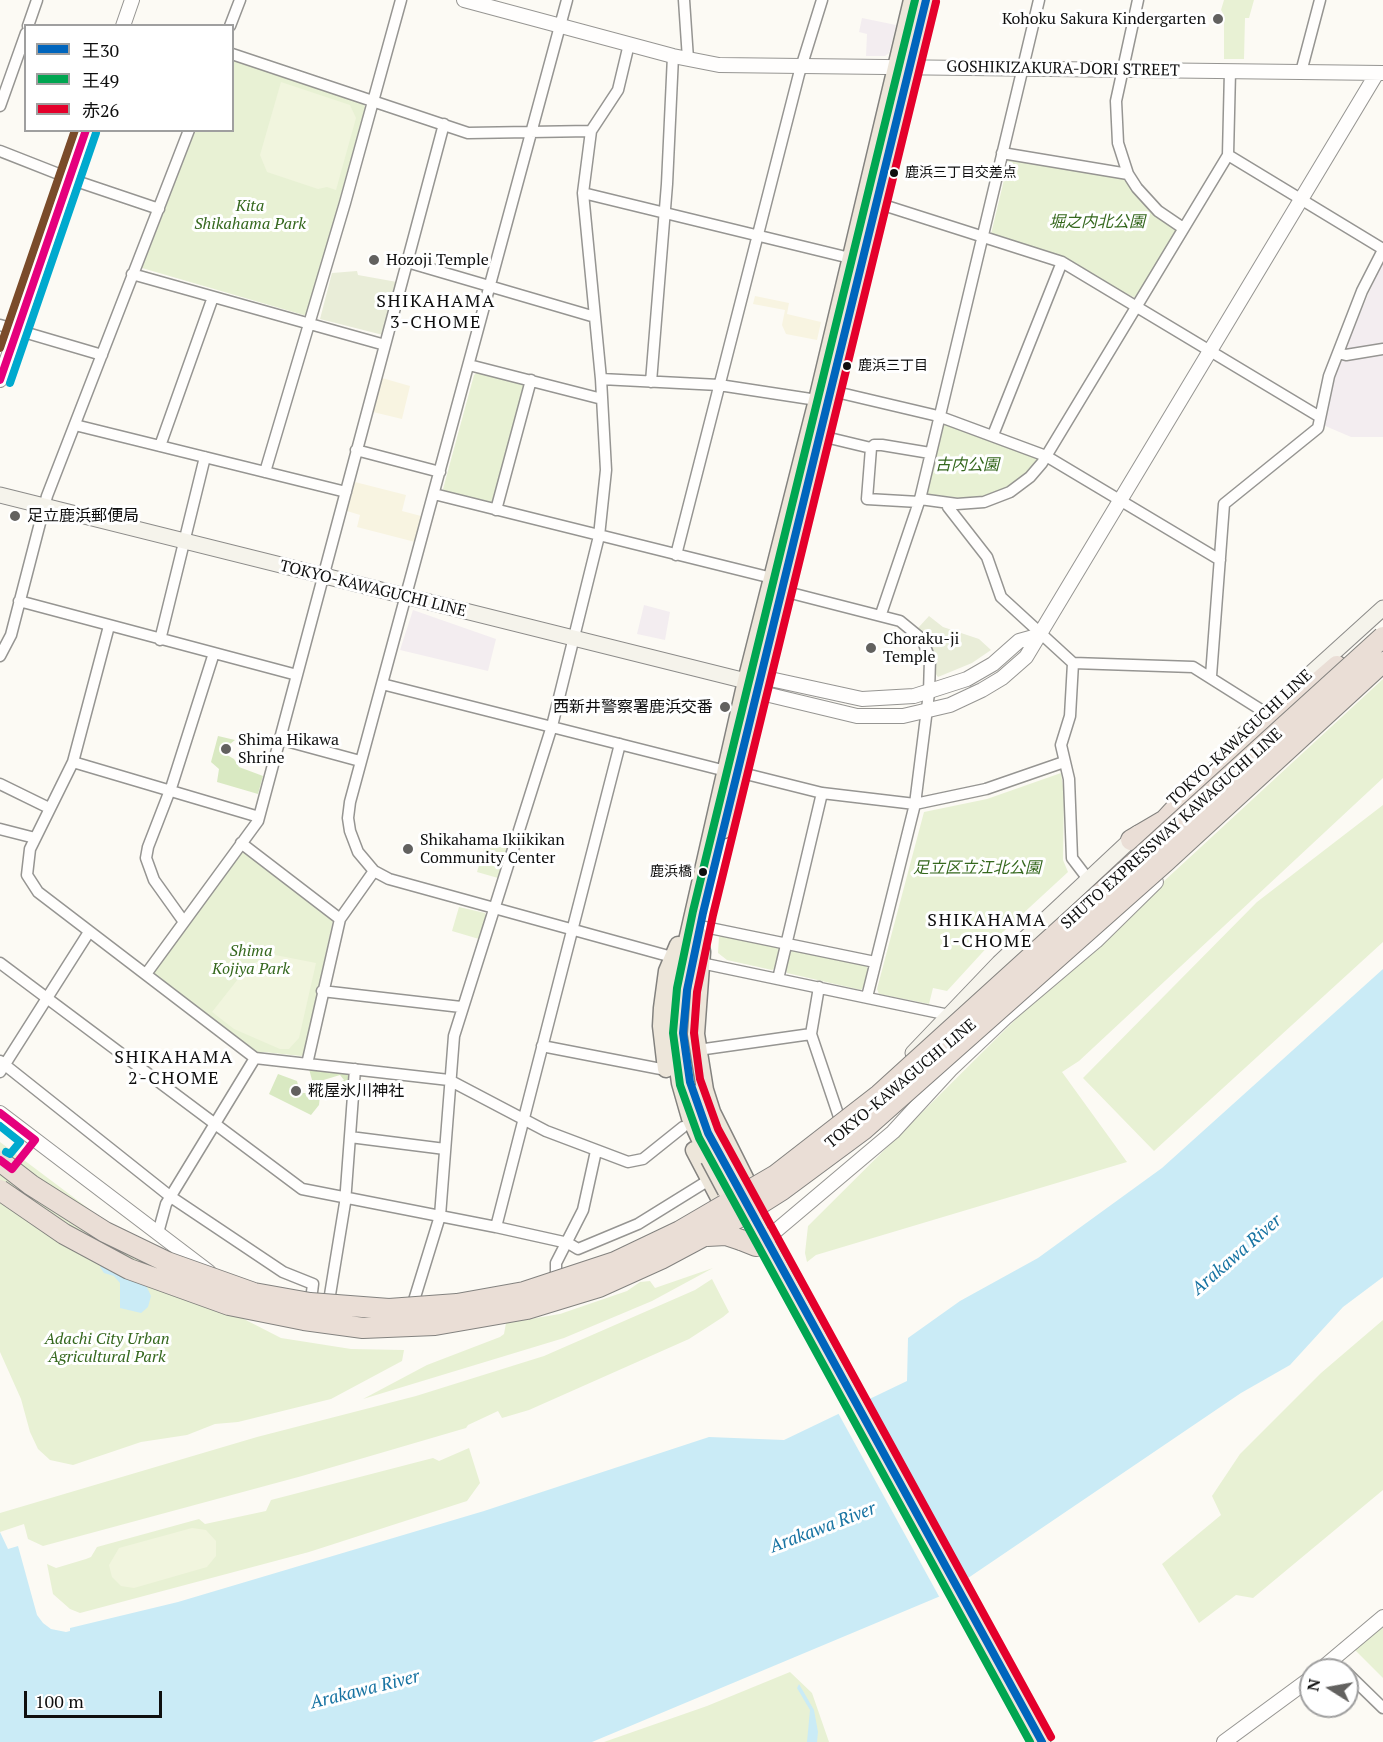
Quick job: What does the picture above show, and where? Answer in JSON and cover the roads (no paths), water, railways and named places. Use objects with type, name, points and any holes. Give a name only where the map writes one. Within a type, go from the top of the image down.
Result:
[{"type":"highway","points":[[1131,840],[1165,820],[1188,795],[1383,625]]},
{"type":"highway","name":"SHUTO EXPRESSWAY KAWAGUCHI LINE","points":[[0,1161],[58,1203],[134,1247],[189,1272],[276,1298],[365,1309],[449,1305],[524,1292],[615,1262],[680,1231],[776,1175],[879,1095],[1383,637]]},
{"type":"highway","points":[[963,1033],[1010,997],[1383,656]]},
{"type":"highway","name":"SHUTO EXPRESSWAY KAWAGUCHI LINE","points":[[0,1190],[64,1234],[129,1269],[229,1305],[295,1319],[363,1328],[427,1326],[527,1309],[598,1287],[661,1259],[736,1219],[791,1184],[863,1130],[1148,878],[1383,662]]},
{"type":"highway","points":[[1005,1018],[1010,997]]},
{"type":"highway","points":[[0,1178],[89,1238],[165,1275],[222,1295],[274,1308],[336,1317],[379,1319],[436,1316],[515,1304],[597,1279],[699,1236],[726,1235],[757,1241]]},
{"type":"highway","points":[[379,1319],[398,1323],[429,1322],[500,1311],[566,1294],[660,1256]]},
{"type":"main road","points":[[778,584],[821,436],[877,203],[903,67],[912,0]]},
{"type":"main road","points":[[714,1156],[695,1099],[684,1047],[684,1013],[698,924],[732,771],[778,584],[850,258],[903,67],[926,0]]},
{"type":"main road","name":"TOKYO-KAWAGUCHI LINE","points":[[0,495],[755,683]]},
{"type":"main road","name":"TOKYO-KAWAGUCHI LINE","points":[[751,1190],[886,1080],[999,963],[1383,608]]},
{"type":"main road","name":"TOKYO-KAWAGUCHI LINE","points":[[723,1206],[751,1190],[795,1172],[845,1134],[963,1033],[1383,650]]},
{"type":"main road","points":[[698,924],[672,957],[662,1008],[662,1036],[666,1070],[683,1127],[723,1206]]},
{"type":"main road","points":[[698,924],[701,963],[696,1014],[698,1050],[712,1112],[751,1190]]},
{"type":"main road","points":[[698,924],[676,989],[673,1032],[685,1102],[757,1241],[1031,1742]]},
{"type":"main road","points":[[757,1241],[1042,1742]]},
{"type":"street","points":[[29,23],[37,0]]},
{"type":"street","points":[[124,24],[132,0]]},
{"type":"street","points":[[231,24],[240,0]]},
{"type":"street","points":[[265,472],[401,0]]},
{"type":"street","name":"GOSHIKIZAKURA-DORI STREET","points":[[464,0],[673,56],[719,65],[1301,72],[1381,70]]},
{"type":"street","points":[[567,0],[360,761],[350,802],[350,831],[358,852],[374,871],[398,883],[494,907],[672,957]]},
{"type":"street","points":[[684,0],[688,59]]},
{"type":"street","points":[[676,555],[822,0]]},
{"type":"street","points":[[881,614],[919,500],[1039,0]]},
{"type":"street","points":[[1138,0],[1122,70],[1115,115],[1118,143],[1128,174],[1149,203],[1183,228]]},
{"type":"street","points":[[1301,72],[1320,0]]},
{"type":"street","points":[[0,106],[24,39]]},
{"type":"street","points":[[409,1332],[412,1304],[440,1216],[454,1036],[461,1007],[552,726],[599,536],[606,470],[601,379],[583,194],[591,131],[618,90],[629,44]]},
{"type":"street","points":[[234,55],[468,133],[591,131]]},
{"type":"street","points":[[651,382],[673,56]]},
{"type":"street","points":[[755,683],[857,716],[892,717],[950,705],[1002,678],[1032,651],[1038,634],[1381,70]]},
{"type":"street","points":[[871,448],[867,499],[948,503],[984,502],[1010,492],[1030,477],[1046,456],[1228,155],[1230,71]]},
{"type":"street","points":[[146,974],[259,817],[444,124]]},
{"type":"street","points":[[0,380],[85,132]]},
{"type":"street","points":[[1,650],[10,635],[44,506],[188,132]]},
{"type":"street","points":[[0,151],[159,209]]},
{"type":"street","points":[[1002,153],[1128,174]]},
{"type":"street","points":[[1211,676],[1224,504],[1318,428],[1329,376],[1362,291],[1383,250],[1228,155]]},
{"type":"street","points":[[583,194],[850,258]]},
{"type":"street","points":[[877,203],[1062,262],[1320,417]]},
{"type":"street","points":[[407,262],[595,317]]},
{"type":"street","points":[[993,435],[1062,262]]},
{"type":"street","points":[[132,274],[385,345]]},
{"type":"street","points":[[160,446],[213,297]]},
{"type":"street","points":[[0,325],[102,355]]},
{"type":"street","points":[[1338,353],[1346,355],[1383,349]]},
{"type":"street","points":[[469,365],[602,399]]},
{"type":"street","points":[[601,379],[719,385],[817,400]]},
{"type":"street","points":[[496,510],[531,380]]},
{"type":"street","points":[[832,391],[938,416],[1046,456],[1220,560]]},
{"type":"street","points":[[75,424],[346,492]]},
{"type":"street","points":[[821,436],[871,448],[873,445],[882,445],[930,453]]},
{"type":"street","points":[[356,450],[440,472]]},
{"type":"street","points":[[160,640],[205,458]]},
{"type":"street","points":[[434,494],[676,555],[881,614],[900,621],[921,639],[930,659],[929,693],[915,804],[867,997]]},
{"type":"street","points":[[948,503],[948,507],[987,557],[1001,597],[1038,634],[1073,663],[1193,667],[1211,676],[1266,714]]},
{"type":"street","points":[[19,601],[297,675]]},
{"type":"street","points":[[109,626],[73,762],[35,838],[27,861],[27,875],[32,885],[44,898],[255,1058],[449,1080],[546,1131],[624,1161],[636,1162],[643,1159],[683,1127]]},
{"type":"street","points":[[755,683],[862,699],[895,699],[929,693],[980,672],[1018,641],[1038,634]]},
{"type":"street","points":[[184,922],[154,880],[146,858],[214,653]]},
{"type":"street","points":[[1073,663],[1070,716],[1061,745],[1070,778],[1072,858],[1088,879]]},
{"type":"street","points":[[382,684],[822,793],[915,804],[986,789],[1064,762]]},
{"type":"street","points":[[757,1241],[893,1132],[950,1070],[1005,1018],[1096,941],[1264,775],[1334,697]]},
{"type":"street","points":[[279,739],[360,761]]},
{"type":"street","points":[[496,1227],[620,744]]},
{"type":"street","points":[[73,762],[259,817]]},
{"type":"street","points":[[0,784],[49,808]]},
{"type":"street","points":[[778,979],[822,793]]},
{"type":"street","points":[[0,829],[35,838]]},
{"type":"street","points":[[241,843],[340,919]]},
{"type":"street","points":[[307,1064],[340,919],[374,871]]},
{"type":"street","points":[[698,924],[875,962]]},
{"type":"street","points":[[89,933],[2,1066],[171,1197],[283,1272],[313,1284],[311,1300]]},
{"type":"street","points":[[0,963],[302,1189],[496,1227],[567,1243],[578,1249],[621,1233],[709,1180]]},
{"type":"street","points":[[701,963],[949,1015]]},
{"type":"street","points":[[819,987],[811,1034],[839,1117]]},
{"type":"street","points":[[322,991],[461,1007]]},
{"type":"street","points":[[698,1050],[811,1034]]},
{"type":"street","points":[[542,1046],[666,1070]]},
{"type":"street","points":[[158,1233],[171,1197],[255,1058]]},
{"type":"street","points":[[324,1329],[346,1198],[355,1069]]},
{"type":"street","points":[[0,1113],[208,1271],[228,1291],[262,1309],[324,1329],[409,1332],[456,1328],[550,1311],[620,1287],[723,1206]]},
{"type":"street","points":[[350,1137],[445,1149]]},
{"type":"street","points":[[556,1277],[556,1263],[583,1210],[596,1151]]},
{"type":"street","points":[[208,1271],[251,1289],[311,1300],[412,1304],[504,1292],[556,1277],[723,1206]]},
{"type":"street","points":[[1334,1658],[1383,1617]]},
{"type":"street","points":[[1359,1684],[1383,1708]]},
{"type":"street","points":[[1224,1742],[1299,1687]]},
{"type":"water","name":"Arakawa River","points":[[1383,969],[1383,1277],[1343,1307],[1290,1365],[1241,1393],[943,1595],[592,1742],[0,1742],[0,1532],[8,1549],[18,1546],[37,1615],[51,1629],[66,1632],[70,1631],[70,1628],[178,1602],[484,1511],[709,1437],[784,1440],[907,1381],[908,1338],[960,1301],[1038,1258],[1162,1168]]},
{"type":"water","points":[[101,1264],[146,1285],[151,1296],[148,1307],[141,1313],[120,1308],[120,1283],[114,1276],[104,1273],[100,1267]]},
{"type":"water","points":[[799,1684],[814,1710],[818,1732],[817,1742],[807,1742],[810,1710],[797,1688]]},
{"type":"place","name":"Kohoku Sakura Kindergarten","points":[[1218,19]]},
{"type":"place","name":"鹿浜三丁目交差点","points":[[894,173]]},
{"type":"place","name":"Hozoji Temple","points":[[374,260]]},
{"type":"place","name":"鹿浜三丁目","points":[[847,366]]},
{"type":"place","name":"足立鹿浜郵便局","points":[[15,516]]},
{"type":"place","name":"Choraku-ji Temple","points":[[871,648]]},
{"type":"place","name":"西新井警察署鹿浜交番","points":[[725,707]]},
{"type":"place","name":"Shima Hikawa Shrine","points":[[226,749]]},
{"type":"place","name":"Shikahama Ikiikikan Community Center","points":[[408,849]]},
{"type":"place","name":"鹿浜橋","points":[[703,872]]},
{"type":"place","name":"糀屋氷川神社","points":[[296,1091]]},
{"type":"district","name":"SHIKAHAMA 3-CHOME","points":[[436,312]]},
{"type":"district","name":"SHIKAHAMA 1-CHOME","points":[[987,931]]},
{"type":"district","name":"SHIKAHAMA 2-CHOME","points":[[174,1068]]},
{"type":"park label","name":"Kita Shikahama Park","points":[[250,215]]},
{"type":"park label","name":"堀之内北公園","points":[[1097,222]]},
{"type":"park label","name":"古内公園","points":[[967,465]]},
{"type":"park label","name":"足立区立江北公園","points":[[977,868]]},
{"type":"park label","name":"Shima Kojiya Park","points":[[251,960]]},
{"type":"park label","name":"Adachi City Urban Agricultural Park","points":[[107,1348]]}]
